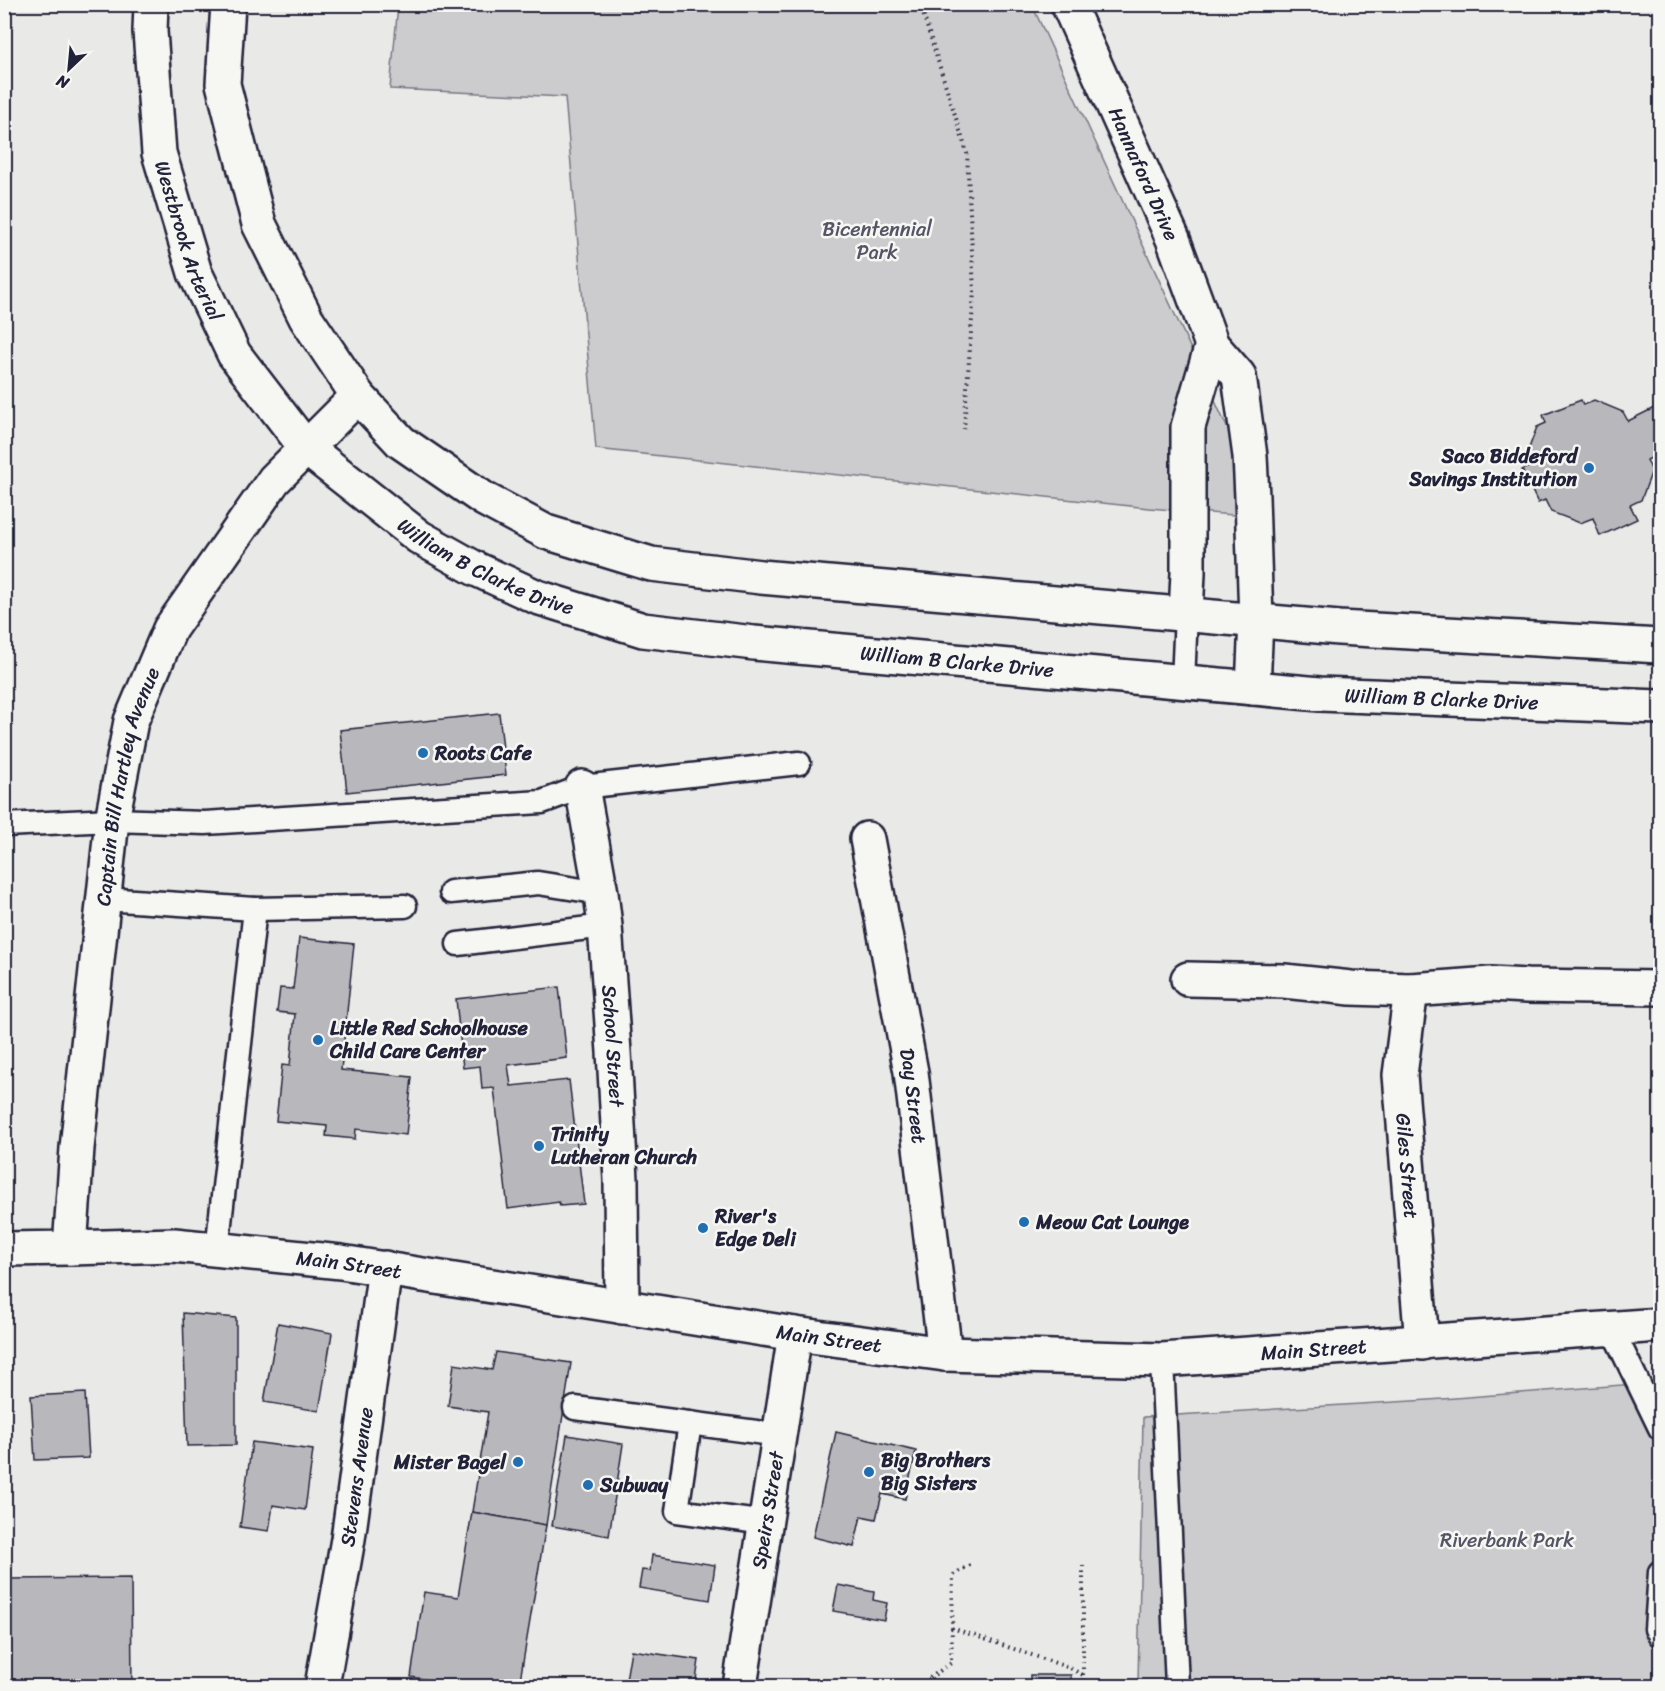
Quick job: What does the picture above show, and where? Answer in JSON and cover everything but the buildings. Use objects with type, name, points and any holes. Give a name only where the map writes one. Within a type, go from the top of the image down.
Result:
[{"type":"main road","name":"Westbrook Arterial","points":[[151,4],[150,32],[159,153],[195,273],[234,354],[306,448]]},
{"type":"main road","points":[[228,4],[223,84],[259,224],[306,318],[358,396],[401,442],[484,500],[546,532],[651,564],[760,577],[1340,628],[1660,646]]},
{"type":"main road","name":"Hannaford Drive","points":[[1068,4],[1173,239],[1212,345],[1239,376],[1250,456],[1256,620],[1253,688]]},
{"type":"main road","points":[[1186,614],[1188,427],[1212,345]]},
{"type":"main road","name":"Captain Bill Hartley Avenue","points":[[70,1248],[77,1148],[112,820],[131,721],[170,629],[274,480],[358,396]]},
{"type":"main road","name":"William B Clarke Drive","points":[[306,448],[419,537],[476,569],[537,597],[643,630],[766,644],[1320,694],[1660,707]]},
{"type":"main road","name":"School Street","points":[[582,787],[605,926],[620,1169],[622,1307]]},
{"type":"main road","name":"Day Street","points":[[867,839],[910,1072],[945,1354]]},
{"type":"main road","points":[[1188,979],[1284,981],[1351,988],[1411,990],[1491,984],[1660,988]]},
{"type":"main road","name":"Giles Street","points":[[1411,990],[1400,1075],[1422,1343]]},
{"type":"main road","name":"Main Street","points":[[4,1249],[174,1245],[341,1262],[795,1334],[945,1354],[1162,1360],[1660,1325]]},
{"type":"main road","name":"Stevens Avenue","points":[[322,1686],[348,1539],[385,1268]]},
{"type":"main road","name":"Speirs Street","points":[[740,1686],[795,1334]]},
{"type":"lane","points":[[1183,682],[1186,614]]},
{"type":"lane","points":[[4,825],[112,820],[205,823],[542,801],[582,787],[799,763]]},
{"type":"lane","points":[[451,892],[538,883],[601,893]]},
{"type":"lane","points":[[104,899],[255,909],[405,906]]},
{"type":"lane","points":[[217,1250],[255,909]]},
{"type":"lane","points":[[458,944],[605,926]]},
{"type":"lane","points":[[1612,1329],[1660,1428]]},
{"type":"lane","points":[[1162,1360],[1177,1686]]},
{"type":"lane","points":[[575,1408],[779,1435]]},
{"type":"lane","points":[[690,1424],[677,1511],[766,1523]]},
{"type":"lane","points":[[1660,1572],[1656,1629],[1660,1635]]},
{"type":"path","points":[[920,4],[967,153],[974,291],[964,429]]},
{"type":"path","points":[[920,1685],[951,1663],[953,1575],[970,1565]]},
{"type":"path","points":[[1083,1566],[1083,1686]]},
{"type":"path","points":[[952,1628],[1071,1668],[1083,1675]]},
{"type":"green space","name":"Bicentennial Park","points":[[398,5],[1032,5],[1269,518],[1149,508],[596,449],[565,97],[390,89]]},
{"type":"green space","name":"Riverbank Park","points":[[1660,1382],[1660,1686],[1138,1686],[1143,1417],[1429,1400]]},
{"type":"place","name":"Saco Biddeford Savings Institution","points":[[1589,468]]},
{"type":"place","name":"Roots Cafe","points":[[423,753]]},
{"type":"place","name":"Little Red Schoolhouse Child Care Center","points":[[318,1040]]},
{"type":"place","name":"Trinity Lutheran Church","points":[[539,1146]]},
{"type":"place","name":"Meow Cat Lounge","points":[[1024,1222]]},
{"type":"place","name":"River's Edge Deli","points":[[703,1228]]},
{"type":"place","name":"Mister Bagel","points":[[518,1462]]},
{"type":"place","name":"Big Brothers Big Sisters","points":[[869,1472]]},
{"type":"place","name":"Subway","points":[[588,1485]]}]
